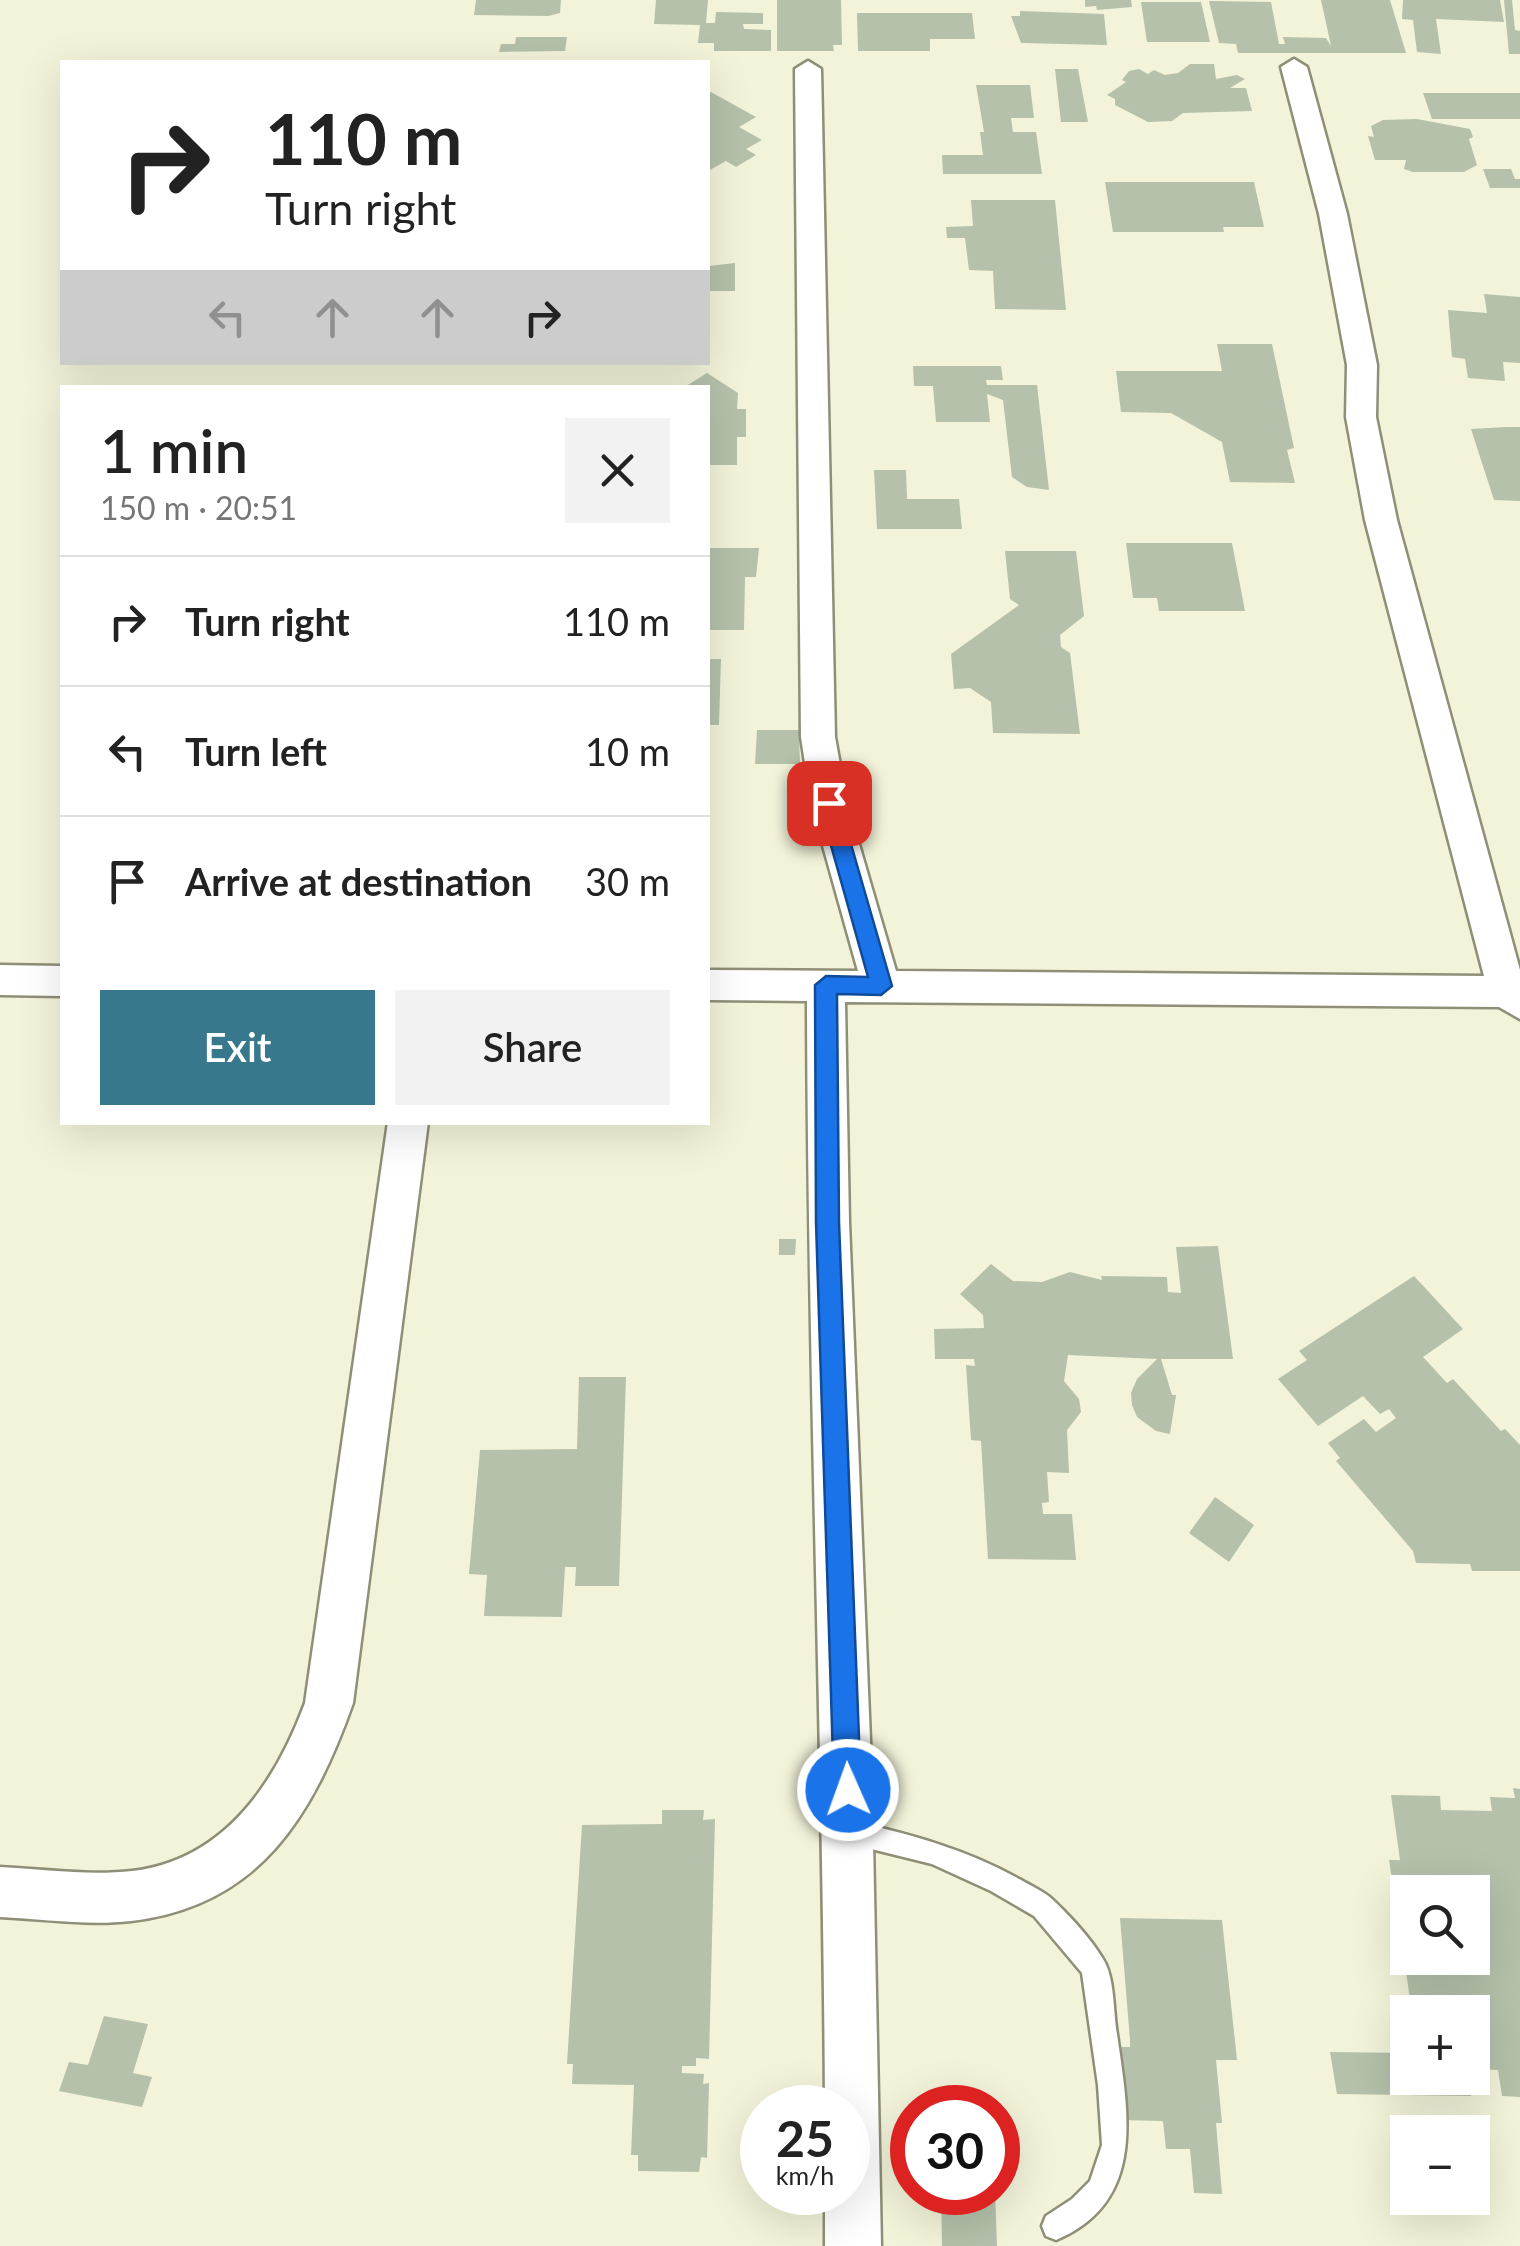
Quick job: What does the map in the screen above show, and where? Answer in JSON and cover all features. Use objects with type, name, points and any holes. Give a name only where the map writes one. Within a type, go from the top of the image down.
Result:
[{"type":"street","points":[[710,985],[1516,996],[1381,520],[1361,417],[1362,365],[1337,233],[1294,67]]},
{"type":"street","points":[[808,69],[818,737],[829,803],[881,986]]},
{"type":"street","points":[[0,980],[60,981]]},
{"type":"street","points":[[826,985],[828,1242],[848,1832],[853,2246]]},
{"type":"street","points":[[0,1892],[131,1896],[175,1889],[252,1841],[298,1782],[329,1702],[408,1125]]},
{"type":"lane","points":[[848,1832],[933,1852],[1000,1882],[1043,1907],[1094,1968],[1111,2086],[1114,2145],[1101,2189],[1082,2210],[1056,2226]]},
{"type":"building","points":[[476,0],[561,0],[560,13],[474,15]]},
{"type":"building","points":[[656,0],[708,0],[706,23],[715,23],[716,12],[763,13],[763,24],[743,24],[744,29],[771,30],[771,51],[714,51],[714,43],[698,43],[700,25],[654,24]]},
{"type":"building","points":[[777,0],[841,0],[842,45],[833,45],[834,51],[777,51]]},
{"type":"building","points":[[1085,0],[1131,0],[1132,7],[1097,10],[1096,6],[1085,7]]},
{"type":"building","points":[[1321,0],[1390,0],[1406,53],[1238,53],[1236,44],[1219,43],[1209,1],[1271,2],[1279,44],[1285,44],[1283,37],[1326,38],[1331,46]]},
{"type":"building","points":[[1403,0],[1500,0],[1504,22],[1436,19],[1441,54],[1417,52],[1413,20],[1402,19]]},
{"type":"building","points":[[1504,0],[1512,0],[1515,30],[1520,31],[1520,54],[1509,54]]},
{"type":"building","points":[[1141,2],[1201,2],[1210,42],[1147,42]]},
{"type":"building","points":[[1020,11],[1104,14],[1107,45],[1021,43],[1011,16],[1020,16]]},
{"type":"building","points":[[857,13],[972,13],[975,39],[930,39],[930,51],[858,51]]},
{"type":"building","points":[[516,37],[567,37],[565,51],[499,52],[501,44],[515,44]]},
{"type":"building","points":[[1190,64],[1214,64],[1216,79],[1237,75],[1245,79],[1230,88],[1246,88],[1252,111],[1183,113],[1172,121],[1148,122],[1115,105],[1115,99],[1107,95],[1126,82],[1122,80],[1129,71],[1139,69],[1148,74],[1154,70],[1165,75],[1178,73]]},
{"type":"building","points":[[1055,69],[1078,69],[1088,122],[1061,122]]},
{"type":"building","points":[[976,85],[1030,85],[1034,118],[1011,118],[1013,132],[1036,132],[1042,174],[943,174],[942,155],[983,155],[980,132],[984,132]]},
{"type":"building","points":[[710,93],[756,117],[739,127],[762,140],[746,149],[756,155],[736,167],[726,161],[710,170]]},
{"type":"building","points":[[1423,93],[1520,93],[1520,119],[1432,119]]},
{"type":"building","points":[[1417,119],[1470,129],[1477,165],[1464,172],[1413,172],[1404,169],[1406,160],[1375,160],[1368,136],[1374,137],[1371,126],[1383,120]]},
{"type":"building","points":[[1483,169],[1511,169],[1515,179],[1520,179],[1520,188],[1490,188]]},
{"type":"building","points":[[1105,182],[1254,182],[1264,227],[1223,227],[1224,232],[1113,232]]},
{"type":"building","points":[[971,200],[1055,200],[1066,310],[995,309],[993,271],[969,270],[965,238],[947,238],[946,227],[973,226]]},
{"type":"building","points":[[735,263],[735,291],[710,291],[710,266]]},
{"type":"building","points":[[1484,294],[1520,297],[1520,363],[1503,362],[1505,381],[1468,378],[1465,359],[1452,357],[1448,310],[1487,313]]},
{"type":"building","points":[[1217,344],[1272,344],[1294,448],[1287,450],[1295,483],[1230,482],[1222,442],[1171,413],[1121,412],[1116,371],[1222,371]]},
{"type":"building","points":[[913,366],[1001,366],[1003,380],[986,380],[987,385],[1037,385],[1049,490],[1027,487],[1012,477],[1003,400],[987,394],[990,422],[936,422],[933,386],[914,386]]},
{"type":"building","points":[[707,373],[738,393],[737,409],[746,409],[746,437],[737,437],[737,465],[710,465],[710,385],[688,385]]},
{"type":"building","points":[[1520,427],[1520,501],[1494,500],[1471,429]]},
{"type":"building","points":[[874,470],[906,470],[907,499],[959,499],[962,529],[877,529]]},
{"type":"building","points":[[1126,543],[1232,543],[1245,611],[1159,611],[1157,598],[1133,598]]},
{"type":"building","points":[[710,548],[759,548],[756,577],[745,577],[744,630],[710,630]]},
{"type":"building","points":[[1005,551],[1076,551],[1084,616],[1060,635],[1061,647],[1070,653],[1080,734],[993,733],[991,702],[970,688],[954,689],[951,654],[1019,605],[1010,599]]},
{"type":"building","points":[[710,659],[721,659],[719,725],[710,725]]},
{"type":"building","points":[[757,730],[799,730],[800,764],[755,764]]},
{"type":"building","points":[[779,1239],[796,1239],[795,1255],[779,1255]]},
{"type":"building","points":[[1218,1246],[1233,1359],[1161,1359],[1172,1395],[1176,1395],[1170,1434],[1156,1431],[1137,1417],[1132,1405],[1131,1393],[1137,1379],[1157,1359],[1068,1355],[1064,1381],[1079,1399],[1081,1412],[1067,1430],[1069,1473],[1047,1472],[1049,1502],[1042,1503],[1043,1514],[1072,1514],[1076,1560],[988,1559],[981,1441],[971,1440],[966,1365],[975,1366],[974,1359],[935,1359],[934,1329],[984,1328],[983,1315],[960,1294],[991,1264],[1013,1281],[1042,1282],[1070,1272],[1102,1280],[1101,1276],[1167,1277],[1168,1292],[1181,1293],[1176,1247]]},
{"type":"building","points":[[1414,1276],[1463,1329],[1423,1357],[1447,1383],[1453,1379],[1501,1431],[1505,1429],[1520,1445],[1520,1571],[1472,1571],[1470,1564],[1416,1563],[1413,1551],[1336,1461],[1340,1458],[1328,1443],[1364,1419],[1376,1432],[1396,1418],[1389,1409],[1380,1414],[1363,1396],[1318,1426],[1278,1379],[1307,1360],[1299,1351]]},
{"type":"building","points":[[579,1377],[626,1377],[619,1586],[575,1586],[576,1567],[565,1567],[562,1617],[484,1616],[487,1575],[469,1574],[480,1450],[577,1449]]},
{"type":"building","points":[[1215,1497],[1254,1525],[1229,1562],[1189,1533]]},
{"type":"building","points":[[1513,1788],[1520,1789],[1520,2097],[1502,2096],[1498,2070],[1490,2070],[1490,1995],[1409,1995],[1406,1975],[1490,1975],[1490,1875],[1391,1875],[1389,1860],[1400,1860],[1391,1795],[1440,1796],[1441,1810],[1492,1811],[1490,1797],[1515,1798]]},
{"type":"building","points":[[662,1810],[704,1810],[703,1820],[715,1819],[709,2059],[696,2058],[696,2066],[682,2066],[682,2073],[704,2074],[703,2084],[709,2083],[707,2158],[701,2157],[699,2172],[638,2171],[638,2155],[631,2155],[634,2085],[572,2084],[573,2064],[567,2064],[582,1825],[662,1824]]},
{"type":"building","points":[[1120,1918],[1222,1920],[1237,2060],[1216,2060],[1222,2123],[1216,2123],[1222,2194],[1194,2193],[1190,2149],[1166,2149],[1163,2121],[1117,2120],[1112,2047],[1130,2047]]},
{"type":"building","points":[[104,2016],[148,2024],[133,2073],[152,2077],[142,2107],[59,2091],[69,2062],[88,2065]]},
{"type":"building","points":[[1330,2052],[1390,2053],[1390,2095],[1337,2094]]},
{"type":"building","points":[[941,2215],[996,2215],[997,2246],[942,2246]]},
{"type":"route","points":[[829,803],[881,986],[826,985],[832,1399],[848,1790]]}]
